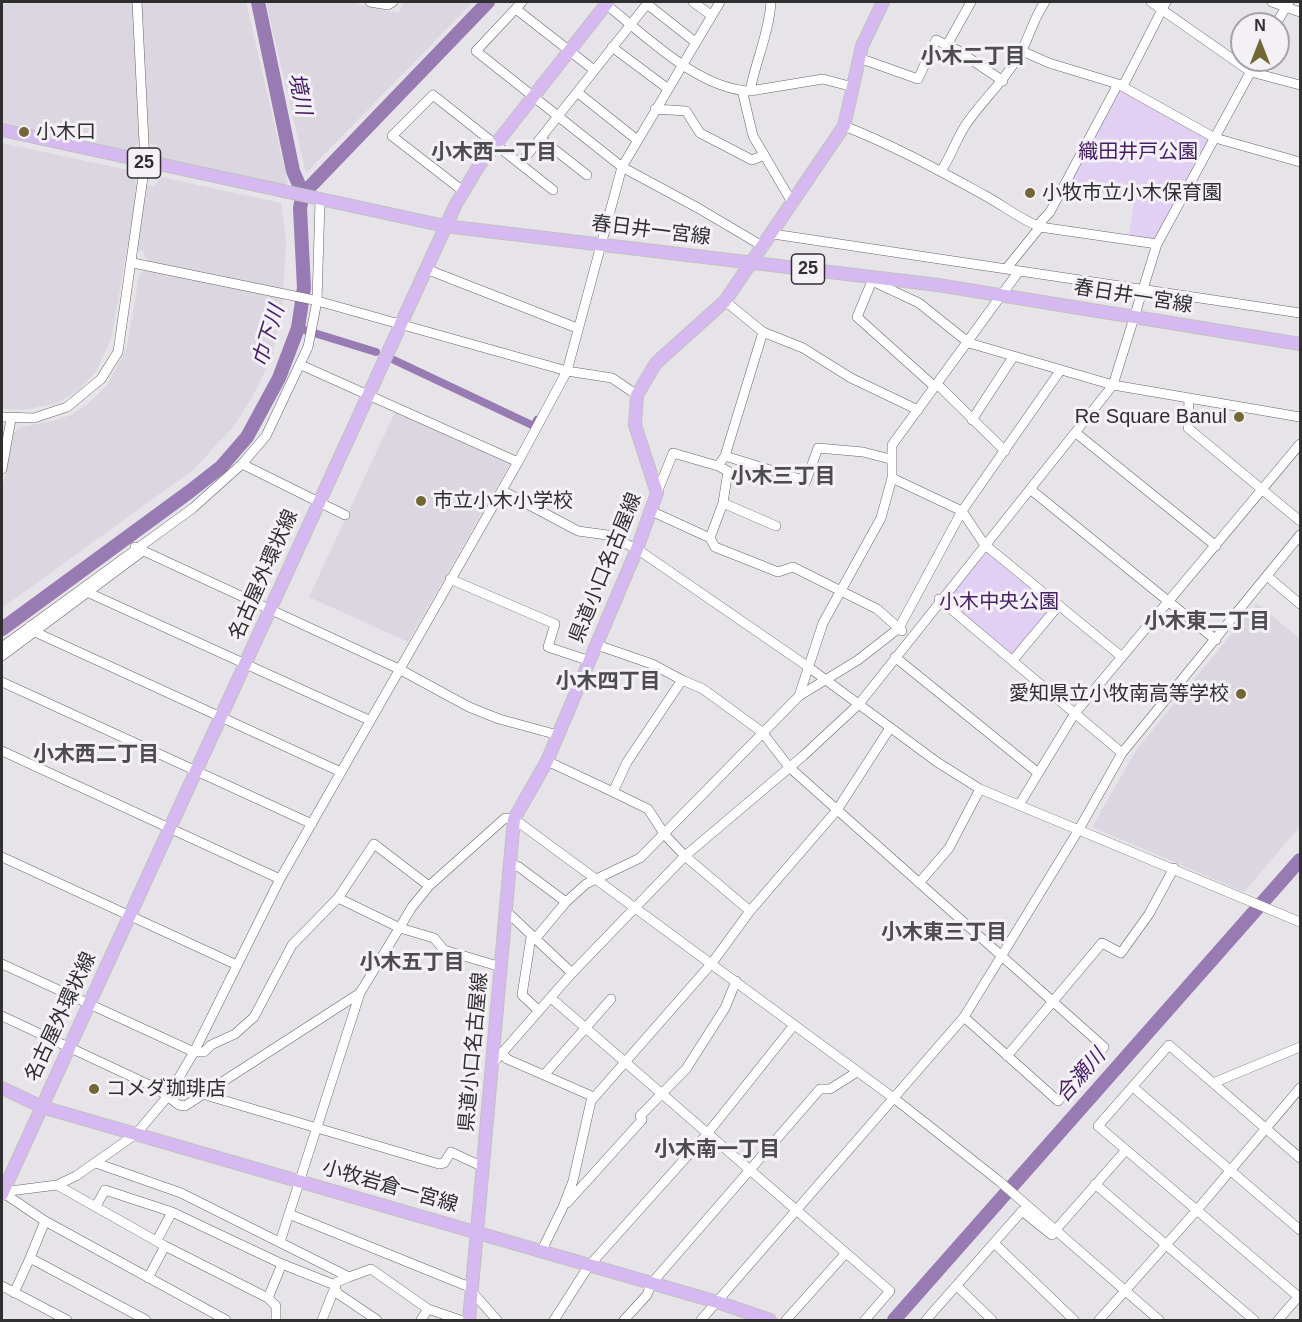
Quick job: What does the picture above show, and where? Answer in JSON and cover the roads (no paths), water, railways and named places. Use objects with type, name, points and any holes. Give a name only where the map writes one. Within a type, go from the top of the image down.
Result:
[{"type":"main road","name":"名古屋外環状線","points":[[2,1190],[445,226],[463,191],[496,144],[569,52],[605,2]]},
{"type":"main road","name":"県道小口名古屋線","points":[[469,1320],[483,1167],[498,1057],[501,967],[514,819],[547,761],[637,549],[657,493],[636,425],[637,395],[656,363],[725,301],[773,234],[844,126],[859,58],[883,2]]},
{"type":"main road","name":"春日井一宮線","points":[[2,130],[145,163],[445,226],[1002,295],[1300,344]]},
{"type":"main road","name":"小牧岩倉一宮線","points":[[2,1088],[42,1107],[588,1267],[717,1302],[770,1320]]},
{"type":"street","points":[[2,469],[6,418],[34,418],[67,407],[81,398],[108,372],[120,346],[145,163],[137,2]]},
{"type":"street","points":[[370,2],[388,5],[393,2]]},
{"type":"street","points":[[605,2],[680,64],[705,77],[746,90],[823,79],[853,87]]},
{"type":"street","points":[[693,2],[711,15]]},
{"type":"street","points":[[2,1190],[57,1185],[96,1163],[136,1134],[168,1096],[194,1052],[280,879],[450,579],[503,491],[567,371],[622,167],[680,64],[720,2]]},
{"type":"street","points":[[771,2],[770,19],[746,90],[753,136],[762,156],[793,204]]},
{"type":"street","points":[[947,45],[971,2]]},
{"type":"street","points":[[941,171],[954,152],[964,127],[1003,81],[1022,51],[1037,13],[1045,2]]},
{"type":"street","points":[[1151,2],[1164,5],[1230,56]]},
{"type":"street","points":[[1272,2],[1287,5],[1300,12]]},
{"type":"street","points":[[524,159],[646,4],[694,41]]},
{"type":"street","points":[[594,70],[569,52],[519,5],[476,51],[622,167],[764,247]]},
{"type":"street","points":[[1006,269],[1050,212],[1164,5]]},
{"type":"street","points":[[859,58],[918,79],[936,40],[1003,81]]},
{"type":"street","points":[[612,47],[667,88]]},
{"type":"street","points":[[1022,51],[1049,63],[1120,85],[1215,138],[1300,162]]},
{"type":"street","points":[[594,1097],[498,1057],[572,973],[685,856],[859,704],[939,599],[1113,385],[1136,317],[1156,244],[1251,72],[1300,85]]},
{"type":"street","points":[[577,92],[636,139]]},
{"type":"street","points":[[463,191],[392,136],[433,95],[553,190]]},
{"type":"street","points":[[655,110],[686,111],[700,133],[752,160],[762,156]]},
{"type":"street","points":[[844,126],[894,146],[998,203],[1024,221],[1039,226],[1156,244]]},
{"type":"street","points":[[541,139],[587,175]]},
{"type":"street","points":[[2,656],[32,629],[193,508],[242,464],[266,436],[302,365],[311,331],[315,301],[318,200]]},
{"type":"street","points":[[773,234],[1300,312]]},
{"type":"street","points":[[133,263],[315,301],[567,371],[612,378],[637,395]]},
{"type":"street","points":[[426,269],[578,328]]},
{"type":"street","points":[[799,696],[823,622],[842,593],[881,518],[892,478],[890,459],[892,445],[1019,272]]},
{"type":"street","points":[[1005,451],[936,385],[857,317],[872,278],[919,303],[969,343],[1113,385],[1300,417]]},
{"type":"street","points":[[725,301],[763,332],[802,348],[851,378],[918,410]]},
{"type":"street","points":[[718,466],[725,456],[763,332]]},
{"type":"street","points":[[972,420],[1013,357]]},
{"type":"street","points":[[302,365],[518,462]]},
{"type":"street","points":[[539,1011],[522,995],[533,938],[566,902],[595,879],[640,858],[799,696],[899,628],[962,511],[1060,371]]},
{"type":"street","points":[[1189,398],[1188,428],[1300,521]]},
{"type":"street","points":[[1076,433],[1216,546]]},
{"type":"street","points":[[1018,805],[1036,772],[1075,713],[1300,444]]},
{"type":"street","points":[[725,456],[806,481],[818,448],[863,452],[890,459]]},
{"type":"street","points":[[657,493],[674,453],[728,471],[723,503],[710,538]]},
{"type":"street","points":[[242,464],[345,515]]},
{"type":"street","points":[[892,478],[962,511],[984,544],[1122,657]]},
{"type":"street","points":[[1030,489],[1216,640]]},
{"type":"street","points":[[503,491],[578,531],[607,535],[637,549],[980,789],[1300,922]]},
{"type":"street","points":[[723,503],[776,526]]},
{"type":"street","points":[[651,511],[710,538],[715,547],[778,572],[793,567],[877,609],[911,637]]},
{"type":"street","points":[[701,1320],[964,1017],[1078,831],[1122,753],[1300,535]]},
{"type":"street","points":[[2,647],[89,592],[139,549]]},
{"type":"street","points":[[139,549],[399,669],[469,706],[499,719],[558,735]]},
{"type":"street","points":[[1267,576],[1300,604]]},
{"type":"street","points":[[450,579],[555,624],[549,647],[590,661]]},
{"type":"street","points":[[89,592],[369,720]]},
{"type":"street","points":[[939,599],[1122,753]]},
{"type":"street","points":[[1013,660],[1059,605]]},
{"type":"street","points":[[32,629],[341,772]]},
{"type":"street","points":[[597,645],[651,664],[703,689],[762,732],[789,767],[1104,1047],[1058,1101],[964,1017]]},
{"type":"street","points":[[895,657],[1036,772]]},
{"type":"street","points":[[613,792],[627,762],[682,680]]},
{"type":"street","points":[[2,682],[312,824]]},
{"type":"street","points":[[541,1252],[563,1208],[573,1181],[594,1097],[712,963],[750,911],[837,810],[890,728]]},
{"type":"street","points":[[2,751],[280,879]]},
{"type":"street","points":[[547,761],[648,809],[665,835],[685,856],[750,911]]},
{"type":"street","points":[[919,883],[950,848],[980,789]]},
{"type":"street","points":[[280,1242],[315,1127],[360,993],[429,886],[505,818],[514,819],[895,1099],[999,1181],[1073,1248],[1159,1320]]},
{"type":"street","points":[[2,963],[194,1052],[204,1052],[212,1045],[235,1034],[254,1017],[292,945],[338,898],[374,844],[429,886]]},
{"type":"street","points":[[2,857],[237,965]]},
{"type":"street","points":[[511,864],[519,867],[566,902]]},
{"type":"street","points":[[1006,1056],[1102,943],[1121,953],[1149,914],[1174,868]]},
{"type":"street","points":[[338,898],[400,928],[434,938],[444,950],[501,967]]},
{"type":"street","points":[[507,912],[572,973]]},
{"type":"street","points":[[563,1208],[642,1120],[640,1116],[686,1069],[725,1008],[736,981]]},
{"type":"street","points":[[2,1016],[156,1088],[185,1106],[360,993]]},
{"type":"street","points":[[551,998],[890,1291],[865,1320]]},
{"type":"street","points":[[544,1075],[611,999]]},
{"type":"street","points":[[554,1320],[588,1267],[707,1134],[794,1025]]},
{"type":"street","points":[[1278,1320],[1300,1297],[1098,1126],[1169,1045],[1300,1158]]},
{"type":"street","points":[[1213,1083],[1300,1047]]},
{"type":"street","points":[[624,1320],[647,1295],[651,1284],[820,1089],[830,1089],[857,1072]]},
{"type":"street","points":[[1133,1087],[1300,1230]]},
{"type":"street","points":[[1099,1320],[1126,1292],[1300,1088]]},
{"type":"street","points":[[202,1094],[439,1164],[444,1163],[451,1152],[483,1167]]},
{"type":"street","points":[[1059,1226],[1126,1150]]},
{"type":"street","points":[[96,1163],[181,1193],[349,1277]]},
{"type":"street","points":[[1095,1184],[1254,1320]]},
{"type":"street","points":[[57,1185],[161,1243],[268,1298],[276,1305],[276,1320]]},
{"type":"street","points":[[2,1190],[45,1221],[226,1320]]},
{"type":"street","points":[[96,1206],[105,1190],[172,1212],[282,1264],[335,1285]]},
{"type":"street","points":[[926,1320],[1022,1211],[1068,1249],[1073,1248]]},
{"type":"street","points":[[148,1278],[172,1212]]},
{"type":"street","points":[[289,1214],[467,1286],[497,1320]]},
{"type":"street","points":[[14,1293],[45,1221]]},
{"type":"street","points":[[994,1243],[1074,1320]]},
{"type":"street","points":[[786,1320],[845,1254]]},
{"type":"street","points":[[30,1258],[146,1320]]},
{"type":"street","points":[[268,1298],[282,1264]]},
{"type":"street","points":[[322,1320],[335,1285],[371,1269],[428,1309],[460,1320]]},
{"type":"street","points":[[335,1285],[336,1293],[377,1320]]},
{"type":"street","points":[[2,1286],[67,1320]]},
{"type":"street","points":[[957,1286],[992,1320]]},
{"type":"street","points":[[421,1320],[428,1309]]},
{"type":"waterway","name":"境川","points":[[258,2],[293,171],[303,194]]},
{"type":"waterway","name":"巾下川","points":[[2,629],[221,467],[247,437],[279,378],[298,328],[304,288],[300,208],[303,194],[488,2]]},
{"type":"waterway","points":[[298,328],[376,352]]},
{"type":"waterway","points":[[394,360],[534,426],[537,420]]},
{"type":"waterway","name":"合瀬川","points":[[894,1320],[1300,860]]},
{"type":"place","name":"小木口","points":[[24,132]]},
{"type":"place","name":"小牧市立小木保育園","points":[[1030,193]]},
{"type":"place","name":"Re Square Banul","points":[[1239,417]]},
{"type":"place","name":"市立小木小学校","points":[[421,501]]},
{"type":"place","name":"愛知県立小牧南高等学校","points":[[1241,694]]},
{"type":"place","name":"コメダ珈琲店","points":[[94,1089]]},
{"type":"district","name":"小木二丁目","points":[[973,57]]},
{"type":"district","name":"小木西一丁目","points":[[494,153]]},
{"type":"district","name":"小木三丁目","points":[[783,477]]},
{"type":"district","name":"小木東二丁目","points":[[1207,622]]},
{"type":"district","name":"小木四丁目","points":[[608,682]]},
{"type":"district","name":"小木西二丁目","points":[[96,755]]},
{"type":"district","name":"小木東三丁目","points":[[944,933]]},
{"type":"district","name":"小木五丁目","points":[[412,963]]},
{"type":"district","name":"小木南一丁目","points":[[717,1150]]},
{"type":"park label","name":"織田井戸公園","points":[[1138,152]]},
{"type":"park label","name":"小木中央公園","points":[[999,602]]}]
